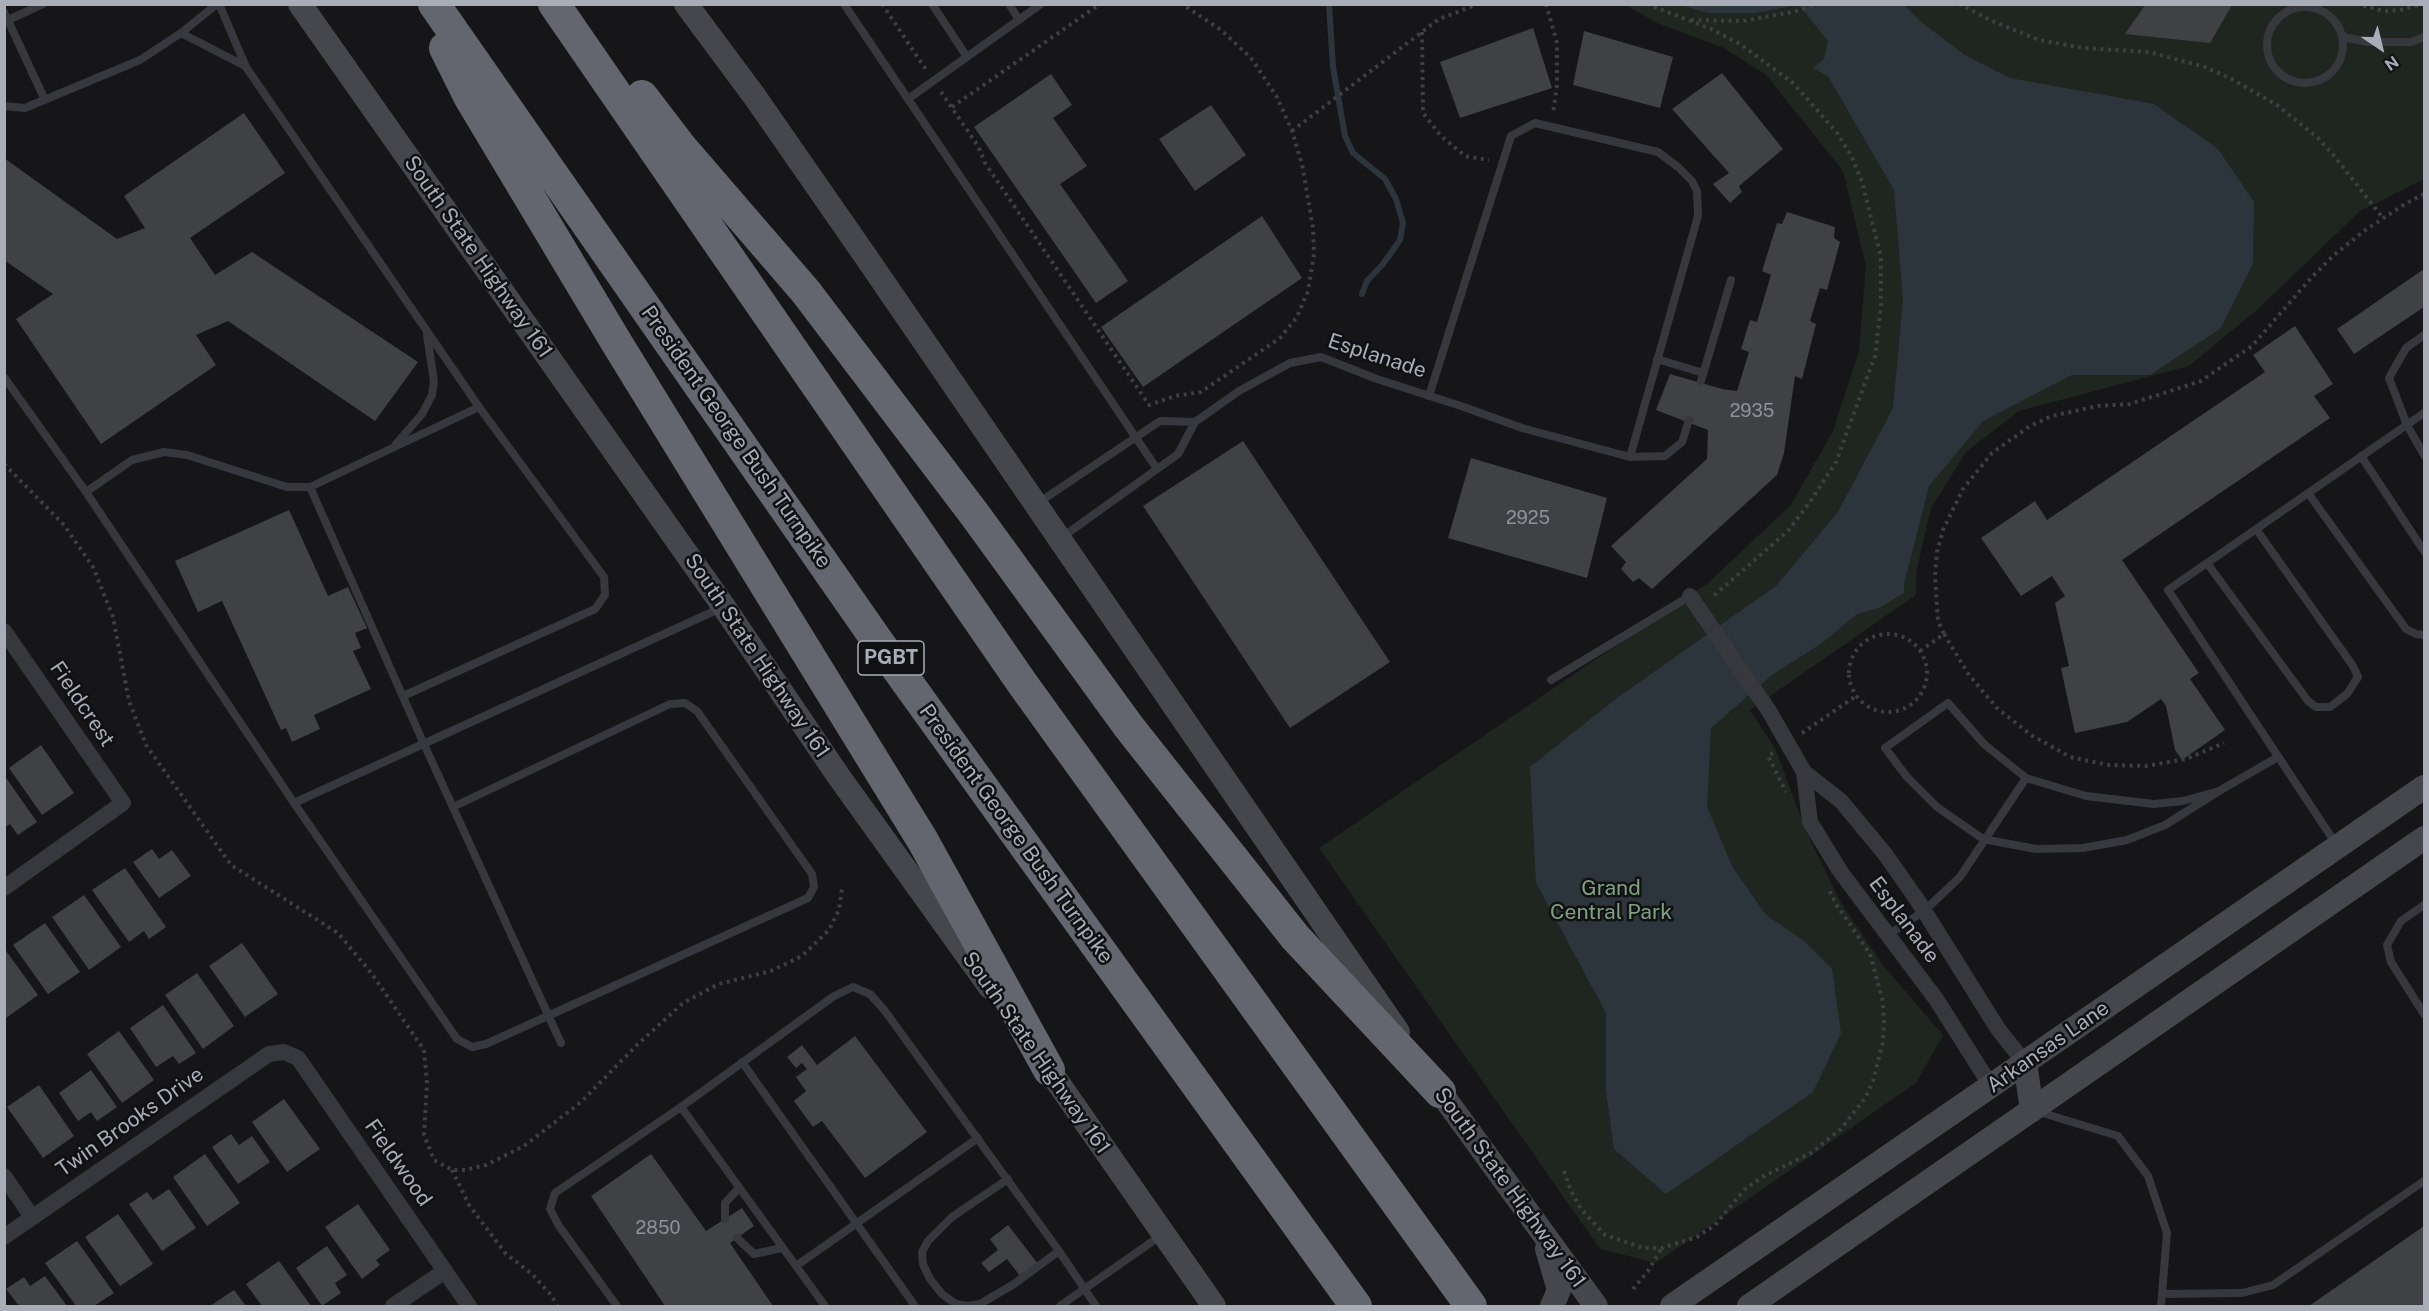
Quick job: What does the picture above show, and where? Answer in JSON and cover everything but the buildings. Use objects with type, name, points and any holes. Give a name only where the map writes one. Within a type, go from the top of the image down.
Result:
[{"type":"highway","points":[[423,4],[470,98],[618,345],[923,841],[1049,1070]]},
{"type":"highway","name":"President George Bush Turnpike","points":[[434,4],[883,649],[1356,1306]]},
{"type":"highway","points":[[554,4],[1016,674],[1471,1306]]},
{"type":"highway","points":[[566,4],[637,89],[681,147],[806,292],[975,515],[1128,726],[1295,937],[1440,1092]]},
{"type":"main road","name":"South State Highway 161","points":[[300,4],[724,607],[837,774],[1049,1070],[1214,1306]]},
{"type":"main road","name":"South State Highway 161","points":[[686,4],[755,97],[1440,1092],[1596,1306]]},
{"type":"main road","name":"Arkansas Lane","points":[[1672,1306],[2424,787]]},
{"type":"main road","name":"Arkansas Lane","points":[[1749,1306],[2424,838]]},
{"type":"main road","points":[[2025,1063],[2032,1110]]},
{"type":"main road","points":[[1991,1086],[2032,1110]]},
{"type":"main road","points":[[1541,1230],[1559,1290],[1552,1306]]},
{"type":"street","name":"Esplanade","points":[[1695,602],[1769,711],[1804,772],[1841,801],[1885,854],[1924,911],[1968,985],[2025,1063]]},
{"type":"street","name":"Fieldcrest","points":[[4,631],[123,804],[4,888]]},
{"type":"street","name":"Esplanade","points":[[1804,772],[1810,822],[1840,871],[1936,999],[1991,1086]]},
{"type":"street","name":"Twin Brooks Drive","points":[[4,1237],[269,1054],[284,1052]]},
{"type":"street","name":"Fieldwood","points":[[284,1052],[298,1058],[469,1306]]},
{"type":"street","points":[[4,1176],[32,1217]]},
{"type":"street","points":[[393,1306],[445,1271]]},
{"type":"lane","points":[[43,4],[6,16],[45,100]]},
{"type":"lane","points":[[4,106],[25,108],[140,60],[181,33],[218,4],[246,67],[479,407],[604,577],[605,595],[596,609],[403,696]]},
{"type":"lane","points":[[844,4],[1157,469]]},
{"type":"lane","points":[[932,4],[967,57]]},
{"type":"lane","points":[[1009,4],[1019,20]]},
{"type":"lane","points":[[908,99],[1041,4]]},
{"type":"lane","points":[[2305,7],[2325,12],[2339,27],[2343,37],[2342,58],[2337,67],[2321,80],[2311,83],[2290,81],[2274,68],[2269,59],[2268,38],[2271,28],[2277,20],[2294,9],[2305,7]]},
{"type":"lane","points":[[181,33],[246,67]]},
{"type":"lane","points":[[2343,37],[2368,42],[2411,42],[2424,37]]},
{"type":"lane","points":[[1429,396],[1511,136],[1535,123],[1658,152],[1678,167],[1692,182],[1697,191],[1698,216],[1630,457]]},
{"type":"lane","points":[[1657,359],[1702,377],[1731,280]]},
{"type":"lane","points":[[392,448],[422,414],[432,395],[434,381],[427,331]]},
{"type":"lane","points":[[2424,336],[2406,348],[2389,378],[2407,425],[2424,455]]},
{"type":"lane","name":"Esplanade","points":[[1196,422],[1239,391],[1290,363],[1321,357],[1377,379],[1522,428],[1630,457],[1665,456],[1682,442],[1689,420]]},
{"type":"lane","points":[[4,377],[87,492],[294,803],[457,1039],[472,1047],[486,1044],[808,898],[814,887],[812,874],[697,711],[685,703],[670,705],[453,807]]},
{"type":"lane","points":[[87,492],[132,460],[164,452],[187,455],[287,487],[310,487],[479,407]]},
{"type":"lane","points":[[2337,847],[2168,590],[2424,413]]},
{"type":"lane","points":[[1036,504],[1160,421],[1196,422],[1178,454],[1060,539]]},
{"type":"lane","points":[[2361,456],[2424,551]]},
{"type":"lane","points":[[310,487],[423,742],[561,1043]]},
{"type":"lane","points":[[2308,493],[2406,629],[2424,635]]},
{"type":"lane","points":[[2207,563],[2308,701],[2316,707],[2330,707],[2347,694],[2358,677],[2256,529]]},
{"type":"lane","points":[[1551,681],[1695,602]]},
{"type":"lane","points":[[294,803],[423,742],[724,607]]},
{"type":"lane","points":[[2219,791],[2183,801],[2154,804],[2086,796],[2026,778],[1984,744],[1948,703],[1885,748],[1907,777],[1937,807],[1983,840],[2036,849],[2083,848],[2127,840],[2165,825],[2278,757]]},
{"type":"lane","points":[[1888,935],[1924,911],[1960,877],[2026,778]]},
{"type":"lane","points":[[2424,905],[2401,921],[2387,945],[2391,962],[2424,1014]]},
{"type":"lane","points":[[617,1306],[559,1226],[550,1209],[555,1193],[681,1107],[834,996],[853,987],[870,993],[885,1011],[1086,1288],[1096,1306]]},
{"type":"lane","points":[[742,1062],[915,1306]]},
{"type":"lane","points":[[681,1107],[825,1306]]},
{"type":"lane","points":[[2032,1110],[2118,1136],[2148,1176],[2167,1233],[2161,1306]]},
{"type":"lane","points":[[795,1266],[978,1138]]},
{"type":"lane","points":[[1008,1179],[952,1217],[928,1241],[922,1252],[923,1264],[930,1280],[942,1294],[956,1304],[967,1306],[980,1304],[1014,1284],[1059,1251]]},
{"type":"lane","points":[[2163,1294],[2242,1293],[2273,1285],[2424,1181]]},
{"type":"lane","points":[[725,1219],[725,1203],[739,1188]]},
{"type":"lane","points":[[1060,1306],[1163,1234]]},
{"type":"lane","points":[[737,1238],[754,1254],[782,1248]]},
{"type":"path","points":[[882,4],[978,146],[985,163],[1149,405],[1175,396],[1201,392],[1280,338],[1297,317],[1308,291],[1314,254],[1308,195],[1302,164],[1292,131],[1277,97],[1251,58],[1221,30],[1182,4]]},
{"type":"path","points":[[952,107],[1100,4]]},
{"type":"path","points":[[1292,131],[1438,19],[1478,4]]},
{"type":"path","points":[[1546,4],[1557,43],[1557,85],[1551,127]]},
{"type":"path","points":[[1647,4],[1711,29],[1740,44],[1792,83],[1831,126],[1851,155],[1863,182],[1881,257],[1881,306],[1875,356],[1836,462],[1788,531],[1695,602]]},
{"type":"path","points":[[1684,20],[1743,21],[1800,10],[1818,4]]},
{"type":"path","points":[[1959,4],[2038,40],[2083,48],[2149,52],[2205,67],[2232,79],[2277,105],[2318,138],[2384,218]]},
{"type":"path","points":[[2356,4],[2384,11],[2400,10],[2423,4]]},
{"type":"path","points":[[1422,32],[1423,113],[1441,136],[1465,156],[1501,163]]},
{"type":"path","points":[[2224,743],[2186,759],[2146,766],[2108,765],[2070,757],[2031,735],[1997,708],[1969,675],[1944,634],[1938,621],[1935,598],[1935,575],[1940,541],[1962,489],[1992,453],[2020,432],[2052,416],[2086,407],[2130,404],[2201,381],[2252,346],[2326,263],[2384,218],[2424,194]]},
{"type":"path","points":[[4,464],[64,525],[93,567],[113,617],[129,701],[146,745],[231,865],[338,933],[372,974],[424,1050],[427,1083],[424,1135],[434,1160],[452,1170],[465,1170],[486,1164],[524,1146],[581,1102],[638,1044],[683,1003],[719,984],[771,971],[802,956],[829,930],[838,910],[842,888]]},
{"type":"path","points":[[1885,634],[1895,635],[1905,638],[1920,651],[1925,660],[1926,680],[1918,698],[1910,705],[1901,710],[1881,712],[1863,704],[1856,696],[1848,677],[1849,667],[1857,648],[1865,641],[1885,634]]},
{"type":"path","points":[[1920,651],[1944,634]]},
{"type":"path","points":[[1787,794],[1768,756],[1856,696]]},
{"type":"path","points":[[1564,1171],[1581,1209],[1605,1235],[1643,1248],[1662,1248],[1697,1237],[1715,1225],[1744,1190],[1762,1177],[1811,1153],[1827,1142],[1854,1114],[1873,1081],[1883,1042],[1883,1002],[1870,954],[1836,904],[1826,884]]},
{"type":"path","points":[[452,1170],[469,1205],[506,1254],[532,1274],[552,1296],[557,1306]]},
{"type":"path","points":[[1636,1288],[1662,1248]]},
{"type":"green space","name":"Grand Central Park","points":[[1625,5],[2424,5],[2424,179],[2360,211],[2258,309],[2189,366],[2019,411],[1966,452],[1931,508],[1916,573],[1916,595],[1750,710],[1776,750],[1805,829],[1841,903],[1882,964],[1943,1035],[1916,1083],[1656,1263],[1600,1249],[1319,848],[1708,583],[1791,505],[1833,431],[1859,351],[1866,266],[1843,171],[1766,75],[1724,48],[1657,23]]},
{"type":"shaded area","points":[[1681,5],[1797,5],[1755,13],[1708,13]]},
{"type":"shaded area","points":[[1799,5],[1904,5],[1920,21],[1965,55],[2010,78],[2154,104],[2218,149],[2254,202],[2253,263],[2220,329],[2150,375],[2072,375],[1983,421],[1929,486],[1904,584],[1904,593],[1879,608],[1857,614],[1822,643],[1772,675],[1711,728],[1707,807],[1733,868],[1766,915],[1803,940],[1832,969],[1841,1033],[1813,1092],[1666,1194],[1614,1149],[1606,1091],[1606,1013],[1536,883],[1530,767],[1617,698],[1776,586],[1838,512],[1893,408],[1903,300],[1894,190],[1828,76],[1813,68],[1824,59],[1828,41]]},
{"type":"waterway","points":[[1329,4],[1333,67],[1345,136],[1353,153],[1385,179],[1396,199],[1403,223],[1400,240],[1383,264],[1367,281],[1362,294]]}]
